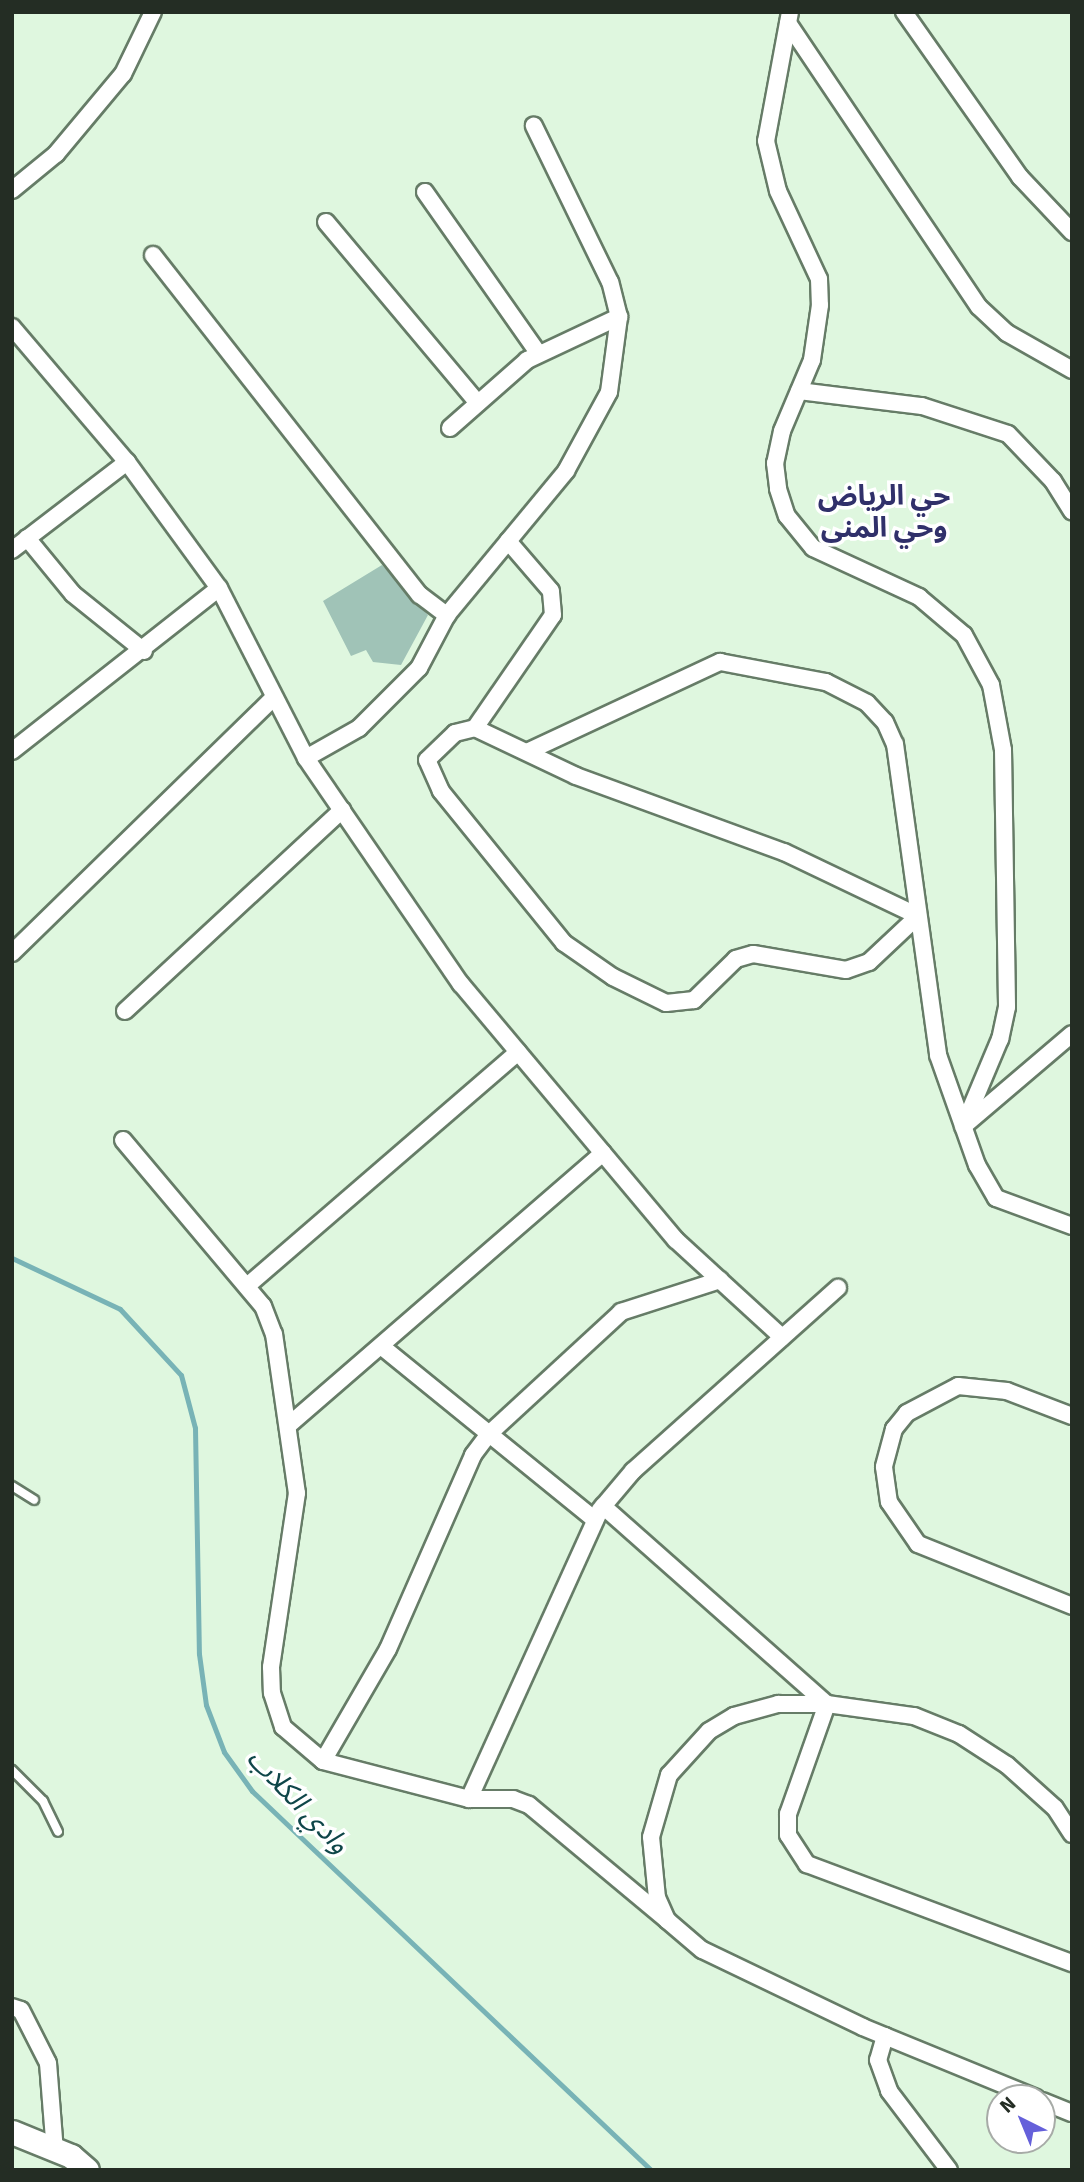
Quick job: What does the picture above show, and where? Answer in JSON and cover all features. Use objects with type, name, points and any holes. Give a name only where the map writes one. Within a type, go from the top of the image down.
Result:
[{"type":"main road","points":[[12,2132],[55,2151],[87,2170]]},
{"type":"street","points":[[12,190],[56,154],[123,74],[153,12]]},
{"type":"street","points":[[904,12],[1020,177],[1072,232]]},
{"type":"street","points":[[789,18],[979,307],[1007,333],[1072,370]]},
{"type":"street","points":[[789,18],[766,141],[778,191],[819,278],[817,335],[775,463],[787,516],[813,548],[919,597],[944,614],[980,657],[991,685],[1003,750],[1007,1007],[1000,1039],[963,1127]]},
{"type":"street","points":[[306,758],[359,728],[419,668],[446,615],[566,471],[609,392],[619,317],[610,282],[534,127]]},
{"type":"street","points":[[425,192],[540,354]]},
{"type":"street","points":[[326,222],[478,403]]},
{"type":"street","points":[[153,256],[420,595],[446,615]]},
{"type":"street","points":[[450,428],[540,354],[619,317]]},
{"type":"street","points":[[12,327],[127,462],[219,588],[306,758],[461,984],[677,1240],[782,1337]]},
{"type":"street","points":[[799,391],[922,406],[1008,434],[1053,481],[1072,511]]},
{"type":"street","points":[[12,550],[127,462]]},
{"type":"street","points":[[27,538],[73,594],[144,651]]},
{"type":"street","points":[[475,728],[553,615],[551,592],[508,541]]},
{"type":"street","points":[[12,751],[144,651],[219,588]]},
{"type":"street","points":[[529,751],[720,662],[826,682],[867,703],[885,722],[894,744],[938,1055],[963,1127],[996,1198],[1072,1226]]},
{"type":"street","points":[[12,953],[273,698]]},
{"type":"street","points":[[475,728],[616,792],[785,852],[918,916],[869,962],[846,970],[753,954],[736,959],[694,1000],[666,1003],[613,977],[564,943],[441,791],[426,760],[455,733],[475,728]]},
{"type":"street","points":[[125,1011],[342,810]]},
{"type":"street","points":[[963,1127],[1072,1034]]},
{"type":"street","points":[[247,1286],[518,1052]]},
{"type":"street","points":[[123,1140],[263,1306],[274,1334],[290,1424],[297,1493],[272,1693],[283,1727],[323,1761],[469,1800],[513,1799],[529,1805],[702,1950],[885,2036],[1002,2084]]},
{"type":"street","points":[[290,1424],[603,1153]]},
{"type":"street","points":[[323,1761],[388,1649],[473,1455],[489,1434],[621,1312],[720,1280]]},
{"type":"street","points":[[469,1800],[599,1513],[633,1471],[838,1287]]},
{"type":"street","points":[[381,1346],[489,1434],[599,1513],[827,1704]]},
{"type":"street","points":[[1072,1416],[981,1384],[958,1386],[907,1413],[894,1429],[884,1467],[889,1502],[918,1544],[1072,1606]]},
{"type":"street","points":[[667,1920],[651,1870],[651,1837],[656,1807],[686,1750],[734,1716],[778,1704],[827,1704],[914,1716],[959,1734],[1007,1765],[1055,1808],[1072,1834]]},
{"type":"street","points":[[827,1704],[788,1814],[795,1852],[807,1864],[1072,1963]]},
{"type":"street","points":[[12,2007],[22,2010],[48,2063],[55,2151]]},
{"type":"street","points":[[885,2036],[878,2060],[885,2082],[949,2170]]},
{"type":"lane","points":[[12,1486],[34,1500]]},
{"type":"lane","points":[[12,1770],[43,1801],[58,1832]]},
{"type":"building","points":[[382,565],[428,615],[401,665],[373,662],[366,650],[351,656],[323,601]]},
{"type":"waterway","name":"وادي الكلاب","points":[[12,1258],[120,1309],[181,1375],[195,1428],[199,1654],[206,1705],[224,1752],[252,1791],[651,2170]]},
{"type":"district","name":"حي الرياض وحي المنى","points":[[884,512]]}]
